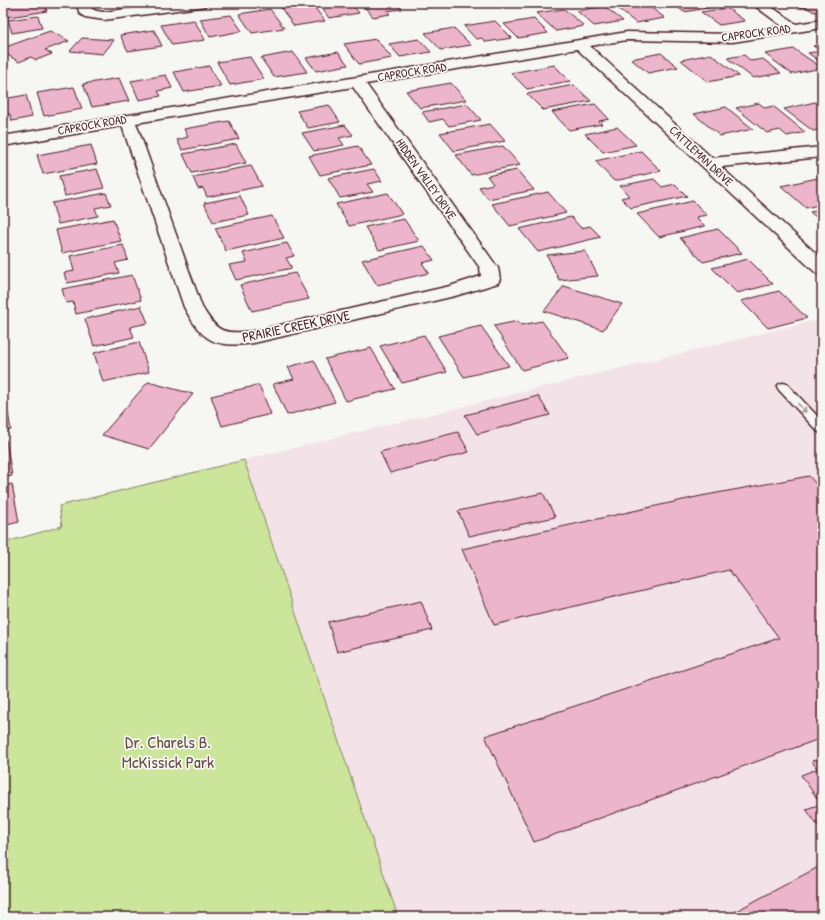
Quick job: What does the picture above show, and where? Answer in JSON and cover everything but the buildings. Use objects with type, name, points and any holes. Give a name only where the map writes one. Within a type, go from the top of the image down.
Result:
[{"type":"street","points":[[82,3],[85,11],[90,14],[104,16],[200,3]]},
{"type":"street","points":[[757,3],[793,28]]},
{"type":"street","name":"CAPROCK ROAD","points":[[3,141],[627,36],[733,38],[822,24]]},
{"type":"street","name":"CATTLEMAN DRIVE","points":[[580,44],[822,269]]},
{"type":"street","name":"HIDDEN VALLEY DRIVE","points":[[356,81],[489,268],[491,279]]},
{"type":"street","name":"PRAIRIE CREEK DRIVE","points":[[127,119],[193,308],[201,322],[211,333],[221,338],[234,340],[254,337],[455,290],[491,279]]},
{"type":"street","points":[[709,163],[822,152]]},
{"type":"lane","points":[[783,387],[822,429]]},
{"type":"shaded area","points":[[822,319],[822,917],[398,917],[244,460]]},
{"type":"green space","name":"Dr. Charels B. McKissick Park","points":[[244,460],[398,917],[3,917],[3,543],[62,526],[59,506]]}]
